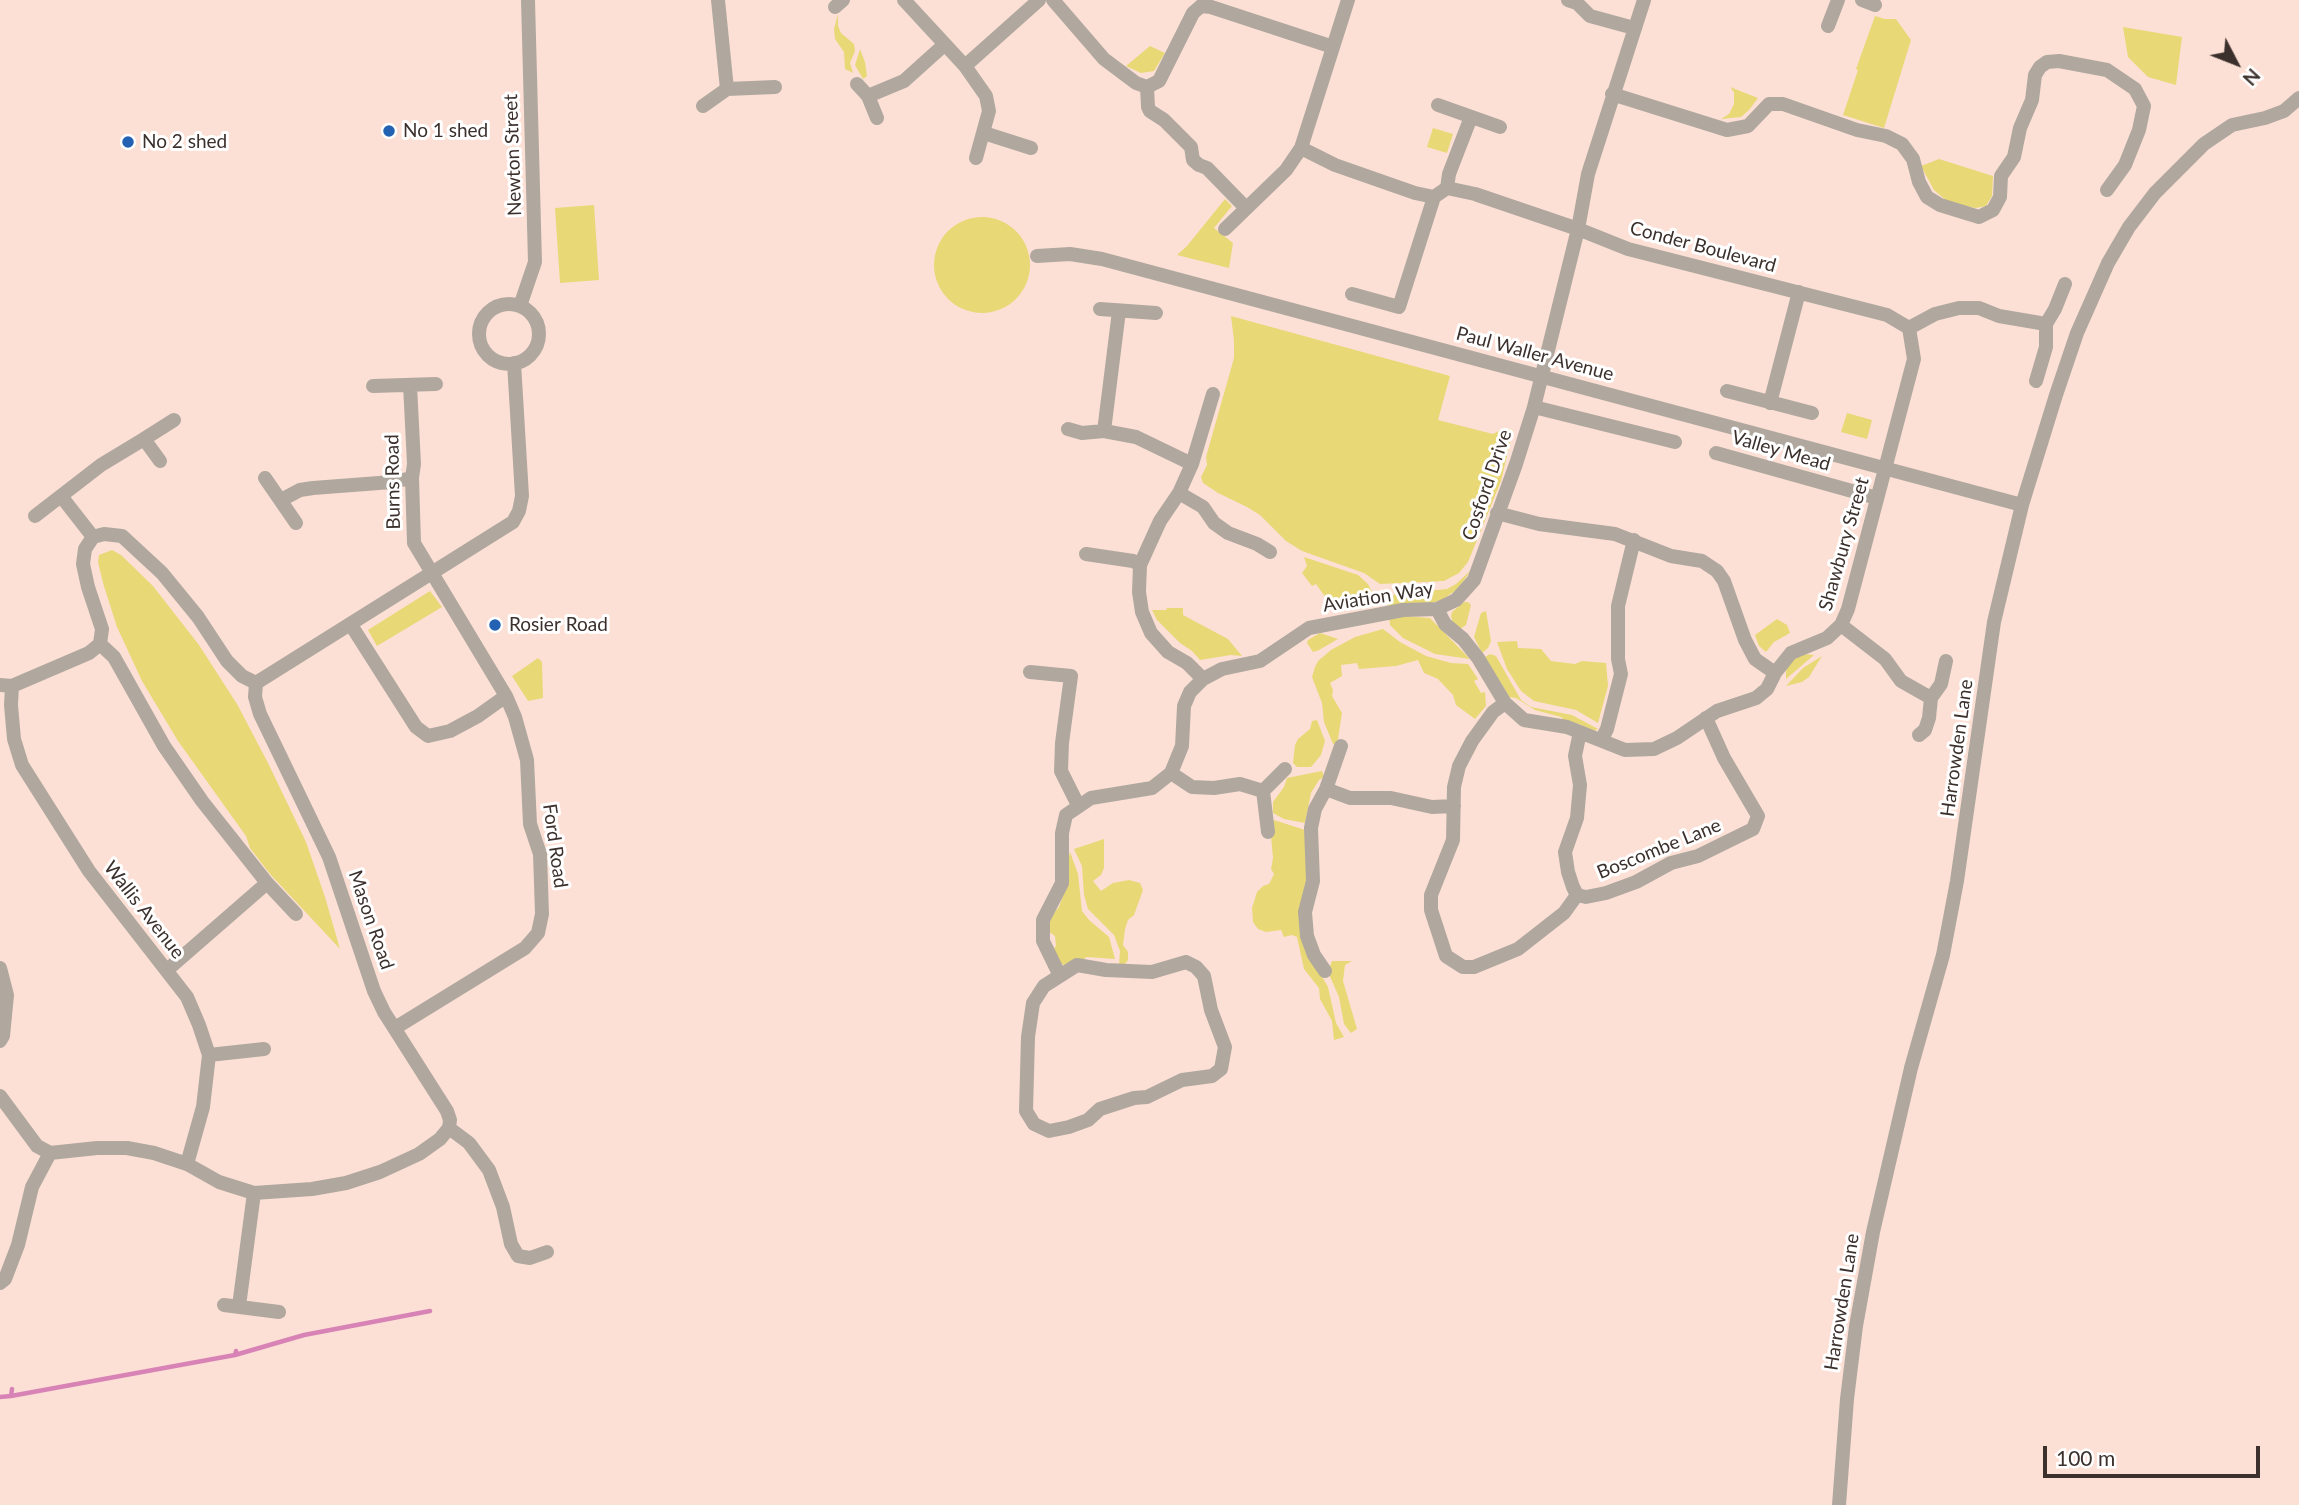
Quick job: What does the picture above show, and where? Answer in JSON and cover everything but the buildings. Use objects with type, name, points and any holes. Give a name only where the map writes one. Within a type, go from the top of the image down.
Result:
[{"type":"street","name":"Newton Street","points":[[520,306],[535,262],[528,0]]},
{"type":"street","points":[[719,0],[727,89]]},
{"type":"street","points":[[904,0],[965,66],[986,96],[989,111],[976,158]]},
{"type":"street","points":[[965,66],[1039,0]]},
{"type":"street","points":[[1053,0],[1104,59],[1136,83],[1147,87],[1159,81],[1193,13],[1201,3],[1334,47]]},
{"type":"street","points":[[1225,229],[1286,170],[1301,148],[1348,0]]},
{"type":"street","points":[[1567,0],[1577,3],[1590,16],[1634,28]]},
{"type":"street","points":[[1578,229],[1588,174],[1644,0]]},
{"type":"street","points":[[1828,26],[1838,0]]},
{"type":"street","points":[[868,96],[904,81],[944,45]]},
{"type":"street","points":[[1612,94],[1727,130],[1748,126],[1769,104],[1783,104],[1857,130],[1886,136],[1902,144],[1913,159],[1919,183],[1927,197],[1940,205],[1979,217],[1993,210],[2000,197],[2000,176],[2014,157],[2020,128],[2032,100],[2035,75],[2040,67],[2047,62],[2059,61],[2107,70],[2135,89],[2144,106],[2131,167],[2108,190]]},
{"type":"street","points":[[857,85],[868,96],[877,118]]},
{"type":"street","points":[[703,106],[727,89],[775,87]]},
{"type":"street","points":[[1147,87],[1150,111],[1164,120],[1191,147],[1193,160],[1207,168],[1245,207]]},
{"type":"street","name":"Harrowden Lane","points":[[1839,1505],[1849,1387],[1872,1233],[1911,1068],[1942,955],[1959,869],[1994,622],[2022,505],[2077,333],[2108,263],[2155,193],[2204,144],[2232,125],[2284,111],[2299,99]]},
{"type":"street","points":[[1438,105],[1500,127]]},
{"type":"street","points":[[1352,294],[1399,307],[1434,197],[1447,188],[1449,174],[1471,117]]},
{"type":"street","points":[[984,133],[1031,148]]},
{"type":"street","points":[[1301,148],[1339,167],[1434,197]]},
{"type":"street","name":"Conder Boulevard","points":[[1447,188],[1475,194],[1628,249],[1887,316],[1909,328]]},
{"type":"street","name":"Cosford Drive","points":[[1456,600],[1474,580],[1516,464],[1534,407],[1578,229]]},
{"type":"street","name":"Paul Waller Avenue","points":[[1037,256],[1070,254],[1102,259],[2022,505]]},
{"type":"street","points":[[2036,381],[2046,347],[2046,324],[2065,284]]},
{"type":"street","points":[[1770,403],[1799,292]]},
{"type":"street","points":[[501,305],[520,306],[534,318],[539,336],[531,354],[514,363],[494,359],[486,353],[480,334],[485,316],[501,305]]},
{"type":"street","points":[[1909,328],[1935,314],[1959,308],[1979,308],[1999,316],[2046,324]]},
{"type":"street","points":[[1100,309],[1156,313]]},
{"type":"street","points":[[1104,431],[1119,311]]},
{"type":"street","name":"Shawbury Street","points":[[1437,609],[1445,624],[1463,639],[1478,657],[1505,703],[1524,720],[1580,732],[1625,750],[1654,750],[1717,711],[1756,698],[1767,690],[1775,673],[1791,653],[1827,638],[1841,625],[1849,609],[1914,359],[1909,328]]},
{"type":"street","points":[[6,686],[89,653],[100,644],[102,629],[83,564],[85,549],[93,537],[104,534],[122,537],[140,552],[179,593],[227,661],[242,676],[256,683],[502,530],[513,522],[522,496],[514,363]]},
{"type":"street","points":[[373,386],[436,384]]},
{"type":"street","name":"Burns Road","points":[[410,385],[414,543],[432,574]]},
{"type":"street","points":[[1727,391],[1812,413]]},
{"type":"street","points":[[1060,976],[1043,941],[1044,920],[1062,883],[1062,833],[1066,815],[1091,798],[1152,788],[1171,773],[1182,746],[1184,706],[1190,692],[1203,679],[1187,663],[1168,652],[1151,633],[1142,612],[1139,592],[1140,565],[1160,521],[1179,493],[1192,464],[1213,394]]},
{"type":"street","points":[[1534,407],[1675,442]]},
{"type":"street","points":[[35,516],[101,465],[174,420]]},
{"type":"street","points":[[1068,429],[1082,433],[1104,431],[1136,437],[1192,464]]},
{"type":"street","points":[[144,439],[160,461]]},
{"type":"street","name":"Valley Mead","points":[[1716,453],[1877,498]]},
{"type":"street","points":[[265,478],[296,523]]},
{"type":"street","points":[[281,500],[300,490],[412,478]]},
{"type":"street","points":[[1179,493],[1203,507],[1214,523],[1228,533],[1270,552]]},
{"type":"street","points":[[61,496],[93,537]]},
{"type":"street","points":[[1497,513],[1539,524],[1615,534],[1671,556],[1702,561],[1724,580],[1745,640],[1755,659],[1775,673]]},
{"type":"street","points":[[1602,739],[1621,674],[1618,659],[1618,606],[1634,540]]},
{"type":"street","points":[[1086,554],[1133,561],[1140,565]]},
{"type":"street","name":"Ford Road","points":[[395,1028],[525,948],[538,933],[542,914],[540,854],[530,824],[527,760],[515,717],[506,696],[432,574]]},
{"type":"street","name":"Aviation Way","points":[[1203,679],[1222,669],[1260,661],[1309,628],[1403,610],[1437,609],[1456,600]]},
{"type":"street","points":[[351,625],[416,727],[428,736],[450,731],[478,716],[506,696]]},
{"type":"street","points":[[1841,625],[1885,659],[1901,681],[1931,698]]},
{"type":"street","points":[[100,644],[114,657],[164,746],[202,801],[267,883],[296,914]]},
{"type":"street","points":[[1919,735],[1925,730],[1931,698],[1941,684],[1946,661]]},
{"type":"street","points":[[1030,672],[1071,676],[1061,771],[1078,805]]},
{"type":"street","name":"Mason Road","points":[[256,683],[255,697],[260,714],[329,858],[374,991],[447,1111],[449,1128]]},
{"type":"street","name":"Wallis Avenue","points":[[6,686],[11,705],[14,739],[22,765],[89,871],[187,997],[209,1055],[203,1107],[187,1164]]},
{"type":"street","points":[[1505,703],[1493,712],[1472,741],[1460,766],[1454,787],[1453,840],[1431,895],[1437,934],[1446,956],[1463,967],[1474,967],[1518,949],[1564,913],[1577,895]]},
{"type":"street","name":"Boscombe Lane","points":[[1580,732],[1575,757],[1580,785],[1577,818],[1565,852],[1568,872],[1577,895],[1586,897],[1636,882],[1671,863],[1698,856],[1753,829],[1758,816],[1724,758],[1706,718]]},
{"type":"street","points":[[1325,971],[1314,955],[1307,936],[1305,912],[1313,881],[1311,828],[1315,808],[1325,789],[1340,746]]},
{"type":"street","points":[[1263,791],[1285,769]]},
{"type":"street","points":[[1171,773],[1192,787],[1213,788],[1240,784],[1263,791]]},
{"type":"street","points":[[1325,789],[1350,798],[1391,798],[1432,807],[1454,806]]},
{"type":"street","points":[[1263,791],[1268,832]]},
{"type":"street","points":[[167,970],[267,883]]},
{"type":"street","points":[[1186,961],[1204,976],[1217,1028],[1225,1047],[1221,1069],[1212,1076],[1182,1080],[1147,1097],[1134,1098],[1100,1109],[1088,1120],[1069,1127],[1049,1131],[1034,1124],[1026,1111],[1028,1037],[1033,1003],[1044,986],[1060,976],[1077,965],[1152,972],[1186,961]]},
{"type":"street","points":[[0,968],[7,995],[3,1036],[0,1041]]},
{"type":"street","points":[[209,1055],[264,1049]]},
{"type":"street","points":[[0,1096],[37,1146],[50,1153],[127,1148],[154,1153],[187,1164],[219,1182],[254,1193],[312,1189],[346,1183],[380,1172],[419,1154],[440,1139],[449,1128],[469,1143],[489,1170],[503,1207],[511,1244],[518,1256],[530,1258],[547,1252]]},
{"type":"street","points":[[0,1283],[5,1279],[18,1245],[32,1187],[50,1153]]},
{"type":"street","points":[[239,1306],[254,1193]]},
{"type":"street","points":[[224,1305],[279,1312]]},
{"type":"shaded area","points":[[838,14],[841,33],[854,44],[855,51],[850,63],[853,73],[845,69],[844,52],[835,39],[834,29]]},
{"type":"shaded area","points":[[1875,16],[1896,19],[1911,40],[1884,128],[1843,115]]},
{"type":"shaded area","points":[[2123,27],[2182,37],[2176,85],[2148,77],[2128,57]]},
{"type":"shaded area","points":[[1150,46],[1165,53],[1154,71],[1141,73],[1126,66]]},
{"type":"shaded area","points":[[860,49],[867,76],[863,79],[855,65]]},
{"type":"shaded area","points":[[1730,87],[1758,98],[1741,117],[1721,119],[1729,114],[1734,104],[1734,92]]},
{"type":"shaded area","points":[[1433,128],[1453,134],[1447,153],[1427,147]]},
{"type":"shaded area","points":[[1939,159],[1993,176],[1992,196],[1986,206],[1976,208],[1948,202],[1934,190],[1921,166]]},
{"type":"shaded area","points":[[1225,199],[1232,206],[1214,228],[1233,243],[1229,268],[1177,255],[1187,246]]},
{"type":"shaded area","points":[[594,205],[599,280],[560,283],[555,208]]},
{"type":"shaded area","points":[[973,217],[991,217],[1009,225],[1022,238],[1030,256],[1027,284],[1009,305],[991,313],[973,313],[955,305],[942,292],[934,274],[934,256],[942,238],[955,225]]},
{"type":"shaded area","points":[[1231,316],[1450,376],[1438,420],[1493,434],[1504,428],[1513,430],[1501,481],[1468,562],[1459,573],[1444,581],[1380,584],[1364,573],[1302,551],[1286,541],[1260,515],[1203,483],[1201,477],[1207,465],[1206,457],[1234,358]]},
{"type":"shaded area","points":[[1847,413],[1872,420],[1867,439],[1841,432]]},
{"type":"shaded area","points":[[112,550],[121,555],[153,586],[199,645],[237,704],[306,842],[340,949],[270,874],[250,848],[246,836],[178,741],[142,681],[117,627],[98,562],[99,555]]},
{"type":"shaded area","points":[[1304,557],[1358,575],[1368,584],[1376,600],[1335,611],[1316,584],[1312,586],[1302,573],[1307,566]]},
{"type":"shaded area","points":[[1471,570],[1459,588],[1442,600],[1423,605],[1398,604],[1388,609],[1389,600],[1395,594],[1447,589]]},
{"type":"shaded area","points":[[430,591],[442,607],[377,646],[368,630]]},
{"type":"shaded area","points":[[1464,602],[1471,605],[1466,625],[1460,629],[1453,623],[1451,616]]},
{"type":"shaded area","points":[[1183,608],[1183,615],[1228,639],[1242,656],[1200,660],[1157,620],[1152,610]]},
{"type":"shaded area","points":[[1486,611],[1491,641],[1482,653],[1474,637],[1481,613]]},
{"type":"shaded area","points":[[1389,617],[1430,618],[1470,659],[1435,654],[1403,638],[1390,625]]},
{"type":"shaded area","points":[[1777,619],[1787,625],[1790,633],[1774,642],[1766,652],[1759,646],[1755,635]]},
{"type":"shaded area","points":[[1383,629],[1426,656],[1451,663],[1468,664],[1478,679],[1474,681],[1481,693],[1485,692],[1486,706],[1475,719],[1456,705],[1453,695],[1438,679],[1424,673],[1418,660],[1396,666],[1359,669],[1357,663],[1341,665],[1342,676],[1330,683],[1332,696],[1342,713],[1337,745],[1333,744],[1312,677],[1315,667],[1331,650],[1355,637]]},
{"type":"shaded area","points":[[1320,633],[1338,639],[1313,652],[1308,640]]},
{"type":"shaded area","points":[[1517,641],[1518,648],[1541,649],[1551,661],[1575,664],[1582,661],[1606,663],[1608,686],[1598,723],[1576,710],[1534,701],[1521,691],[1507,669],[1497,642]]},
{"type":"shaded area","points":[[1490,654],[1496,656],[1521,700],[1531,707],[1572,715],[1598,729],[1594,731],[1579,724],[1565,722],[1561,717],[1535,710],[1516,698],[1509,697],[1485,657]]},
{"type":"shaded area","points":[[1804,654],[1814,655],[1786,679],[1786,668],[1794,659]]},
{"type":"shaded area","points":[[1822,656],[1809,677],[1802,682],[1786,686],[1803,668]]},
{"type":"shaded area","points":[[538,658],[542,662],[543,698],[528,701],[512,676]]},
{"type":"shaded area","points":[[1317,720],[1325,741],[1321,755],[1311,767],[1297,767],[1293,763],[1295,745],[1310,729],[1312,721]]},
{"type":"shaded area","points":[[1322,771],[1324,777],[1311,793],[1305,823],[1284,819],[1273,813],[1273,802],[1287,778]]},
{"type":"shaded area","points":[[1274,820],[1305,830],[1311,958],[1328,987],[1336,1023],[1344,1037],[1334,1040],[1332,1021],[1320,999],[1319,988],[1304,969],[1297,937],[1284,937],[1281,930],[1266,932],[1258,929],[1253,922],[1252,908],[1257,892],[1269,884],[1274,874],[1271,869],[1273,858],[1270,825]]},
{"type":"shaded area","points":[[1104,839],[1104,868],[1101,875],[1093,881],[1101,891],[1113,883],[1129,880],[1140,883],[1143,890],[1134,915],[1128,920],[1125,929],[1123,945],[1128,952],[1128,960],[1119,965],[1120,951],[1114,935],[1088,909],[1082,866],[1074,849]]},
{"type":"shaded area","points":[[1070,852],[1078,874],[1082,911],[1109,937],[1115,959],[1087,957],[1065,965],[1061,964],[1052,951],[1056,946],[1055,936],[1048,931],[1048,926],[1059,907],[1069,878],[1067,865]]},
{"type":"shaded area","points":[[1332,961],[1352,961],[1345,965],[1343,981],[1357,1029],[1351,1033],[1344,1024],[1339,997],[1328,972]]},
{"type":"waterway","points":[[236,1351],[235,1355],[304,1335],[430,1311]]},
{"type":"waterway","points":[[12,1389],[11,1396],[235,1355]]},
{"type":"waterway","points":[[0,1397],[11,1396]]},
{"type":"place","name":"No 1 shed","points":[[389,131]]},
{"type":"place","name":"No 2 shed","points":[[128,142]]},
{"type":"place","name":"Rosier Road","points":[[495,625]]}]
